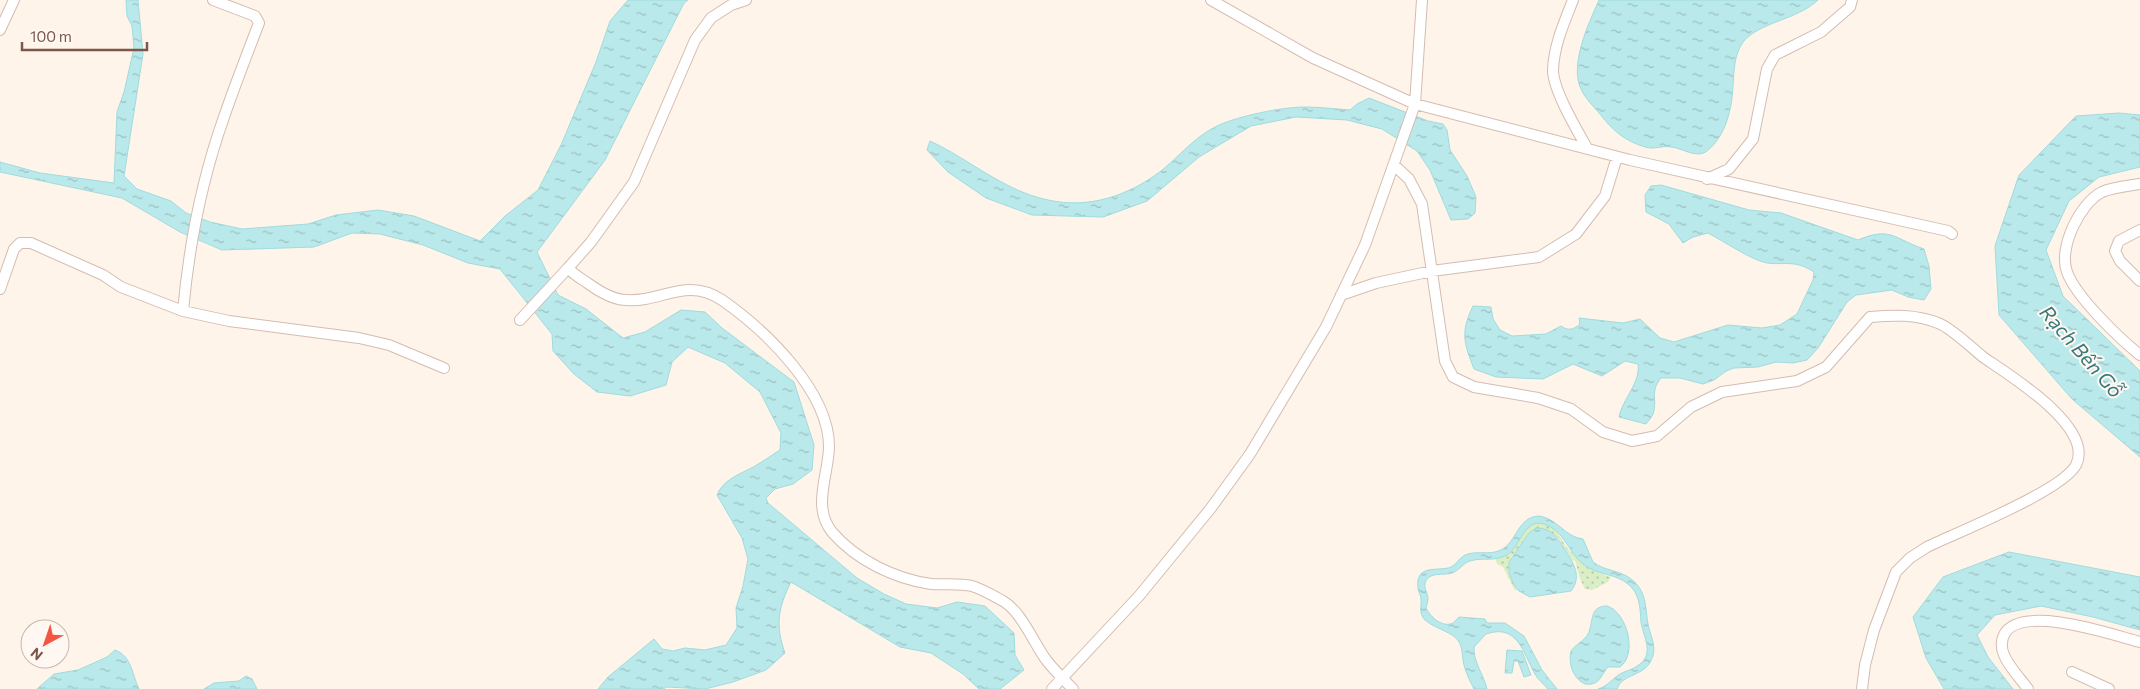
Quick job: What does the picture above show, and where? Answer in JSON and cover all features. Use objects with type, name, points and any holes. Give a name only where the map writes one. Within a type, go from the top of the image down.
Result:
[{"type":"street","points":[[0,30],[14,0]]},
{"type":"street","points":[[183,311],[191,245],[223,118],[259,23],[255,16],[213,0]]},
{"type":"street","points":[[520,320],[591,242],[634,182],[695,40],[711,18],[731,5],[746,0]]},
{"type":"street","points":[[1211,0],[1314,58],[1415,104],[1707,179],[1948,231],[1952,234]]},
{"type":"street","points":[[1052,689],[1139,596],[1211,508],[1250,454],[1326,327],[1365,245],[1415,104],[1422,0]]},
{"type":"street","points":[[1573,0],[1557,41],[1553,72],[1565,108],[1587,148]]},
{"type":"street","points":[[1707,179],[1729,169],[1753,139],[1767,69],[1775,55],[1821,32],[1850,7],[1852,0]]},
{"type":"street","points":[[1341,295],[1376,283],[1432,271],[1539,257],[1576,234],[1582,227],[1605,196],[1617,157]]},
{"type":"street","points":[[1394,165],[1409,179],[1422,204],[1445,362],[1453,377],[1474,387],[1538,398],[1571,409],[1603,432],[1632,440],[1657,436],[1691,407],[1722,392],[1797,381],[1826,367],[1870,317],[1899,314],[1939,323],[2052,408],[2069,428],[2078,446],[2079,457],[2075,467],[2059,483],[2040,494],[1927,547],[1910,558],[1896,572],[1874,630],[1865,665],[1862,689]]},
{"type":"street","points":[[2140,184],[2108,190],[2093,200],[2077,219],[2065,251],[2065,261],[2071,282],[2105,322],[2140,356]]},
{"type":"street","points":[[2138,275],[2120,261],[2115,251],[2119,241],[2140,230]]},
{"type":"street","points":[[0,290],[14,249],[20,243],[31,243],[103,275],[121,287],[183,311],[229,321],[359,338],[389,345],[444,368]]},
{"type":"street","points":[[568,268],[573,274],[596,289],[615,298],[640,300],[686,290],[710,295],[721,300],[768,337],[792,365],[814,396],[826,424],[829,448],[821,505],[831,531],[855,553],[891,574],[929,584],[971,586],[1005,602],[1028,629],[1046,661],[1073,689]]},
{"type":"street","points":[[2028,689],[2010,665],[2001,646],[2006,632],[2018,623],[2038,621],[2082,626],[2140,642]]},
{"type":"street","points":[[2072,672],[2109,689]]},
{"type":"green space","points":[[1534,523],[1542,523],[1553,528],[1575,556],[1595,570],[1611,577],[1608,582],[1592,590],[1585,589],[1575,560],[1573,561],[1558,537],[1536,528],[1511,557],[1511,578],[1517,589],[1515,591],[1503,567],[1497,564],[1495,559],[1511,551],[1528,527]]},
{"type":"water","points":[[126,0],[138,0],[143,54],[124,176],[137,189],[171,201],[186,213],[210,222],[242,229],[308,224],[336,215],[378,210],[414,216],[480,241],[505,216],[538,190],[561,145],[596,62],[610,21],[628,0],[688,0],[684,3],[605,160],[537,252],[558,295],[586,309],[623,338],[645,332],[681,310],[705,312],[722,328],[794,382],[814,445],[812,470],[793,484],[775,489],[766,498],[768,503],[857,578],[884,594],[906,604],[937,608],[957,602],[985,606],[1014,633],[1015,655],[1024,670],[1000,689],[979,689],[963,674],[931,653],[900,647],[791,582],[783,600],[779,617],[780,634],[785,653],[766,670],[733,682],[705,689],[667,687],[663,689],[598,689],[608,677],[654,639],[662,649],[673,651],[685,648],[705,650],[726,645],[737,628],[736,608],[743,586],[748,559],[742,538],[717,495],[720,489],[730,480],[780,450],[781,433],[760,392],[725,363],[688,347],[672,362],[666,385],[630,396],[597,392],[574,374],[553,351],[552,334],[500,269],[468,263],[423,245],[380,234],[352,233],[314,247],[222,250],[180,232],[122,198],[0,172],[0,162],[40,173],[114,183],[117,112],[124,92],[134,48],[132,26],[127,16]]},
{"type":"water","points":[[1599,0],[1818,0],[1800,12],[1768,25],[1750,35],[1743,42],[1735,63],[1731,103],[1727,121],[1714,145],[1703,153],[1694,154],[1668,147],[1649,148],[1631,142],[1610,125],[1582,91],[1578,81],[1579,57],[1586,32]]},
{"type":"water","points":[[1369,98],[1428,121],[1443,124],[1447,130],[1450,150],[1467,176],[1476,197],[1475,213],[1468,219],[1451,220],[1430,170],[1417,151],[1382,129],[1347,120],[1296,117],[1251,126],[1199,157],[1147,201],[1103,217],[1032,215],[986,198],[948,172],[927,150],[930,141],[1016,190],[1048,200],[1078,203],[1122,194],[1148,180],[1209,130],[1226,122],[1260,113],[1295,107],[1350,110]]},
{"type":"water","name":"Rạch Bến Gỗ","points":[[2119,113],[2140,115],[2140,167],[2099,177],[2069,201],[2046,250],[2063,296],[2140,371],[2140,457],[2072,399],[1999,315],[1995,246],[2019,175],[2076,116]]},
{"type":"water","points":[[1661,185],[1749,210],[1781,213],[1858,240],[1878,234],[1892,236],[1924,249],[1929,266],[1931,289],[1924,300],[1908,297],[1892,290],[1856,295],[1847,302],[1818,348],[1807,360],[1793,363],[1776,362],[1758,367],[1734,368],[1703,384],[1680,378],[1661,378],[1655,388],[1653,414],[1646,424],[1619,417],[1637,377],[1638,364],[1625,361],[1602,376],[1573,364],[1543,379],[1496,377],[1474,369],[1465,338],[1466,324],[1473,306],[1491,307],[1493,319],[1500,330],[1512,336],[1546,334],[1561,326],[1566,329],[1573,329],[1580,324],[1579,318],[1623,323],[1640,319],[1660,338],[1674,342],[1728,325],[1762,328],[1780,325],[1797,314],[1813,280],[1814,272],[1799,265],[1773,264],[1760,261],[1708,233],[1693,237],[1683,243],[1669,224],[1646,212],[1645,195],[1651,186]]},
{"type":"water","points":[[1540,516],[1552,521],[1571,535],[1583,539],[1593,562],[1627,576],[1643,594],[1654,649],[1652,659],[1645,668],[1619,684],[1617,689],[1598,689],[1620,674],[1633,669],[1643,662],[1646,657],[1647,646],[1637,596],[1632,588],[1623,580],[1588,568],[1578,559],[1556,531],[1544,524],[1537,523],[1527,529],[1512,551],[1507,555],[1470,561],[1457,571],[1433,575],[1427,579],[1425,583],[1428,597],[1426,608],[1434,618],[1445,624],[1453,623],[1459,617],[1485,619],[1487,623],[1505,623],[1524,636],[1542,670],[1557,689],[1548,689],[1538,678],[1523,649],[1512,636],[1497,632],[1486,634],[1474,647],[1475,658],[1487,689],[1474,689],[1468,677],[1461,647],[1457,639],[1429,623],[1422,615],[1421,598],[1418,589],[1420,575],[1429,570],[1451,567],[1463,556],[1469,554],[1491,553],[1503,549],[1526,521],[1532,517]]},
{"type":"water","points":[[1536,528],[1542,528],[1551,532],[1572,561],[1576,571],[1576,581],[1571,591],[1530,597],[1519,591],[1514,585],[1509,573],[1509,562],[1529,533]]},
{"type":"water","points":[[2009,552],[2140,577],[2140,630],[2093,617],[2041,606],[1995,615],[1977,635],[1988,657],[2013,689],[1944,689],[1926,658],[1913,617],[1943,577]]},
{"type":"water","points":[[1607,606],[1620,616],[1625,625],[1628,634],[1628,653],[1620,667],[1608,667],[1597,682],[1585,684],[1577,678],[1572,670],[1570,661],[1571,651],[1589,633],[1594,613],[1597,609]]},
{"type":"water","points":[[115,650],[121,653],[128,661],[139,689],[37,689],[54,674],[78,670],[107,657]]},
{"type":"water","points":[[1507,650],[1522,651],[1531,675],[1524,677],[1518,661],[1514,661],[1512,673],[1505,673]]},
{"type":"water","points":[[246,676],[252,679],[257,689],[204,689],[214,683],[239,681]]}]
